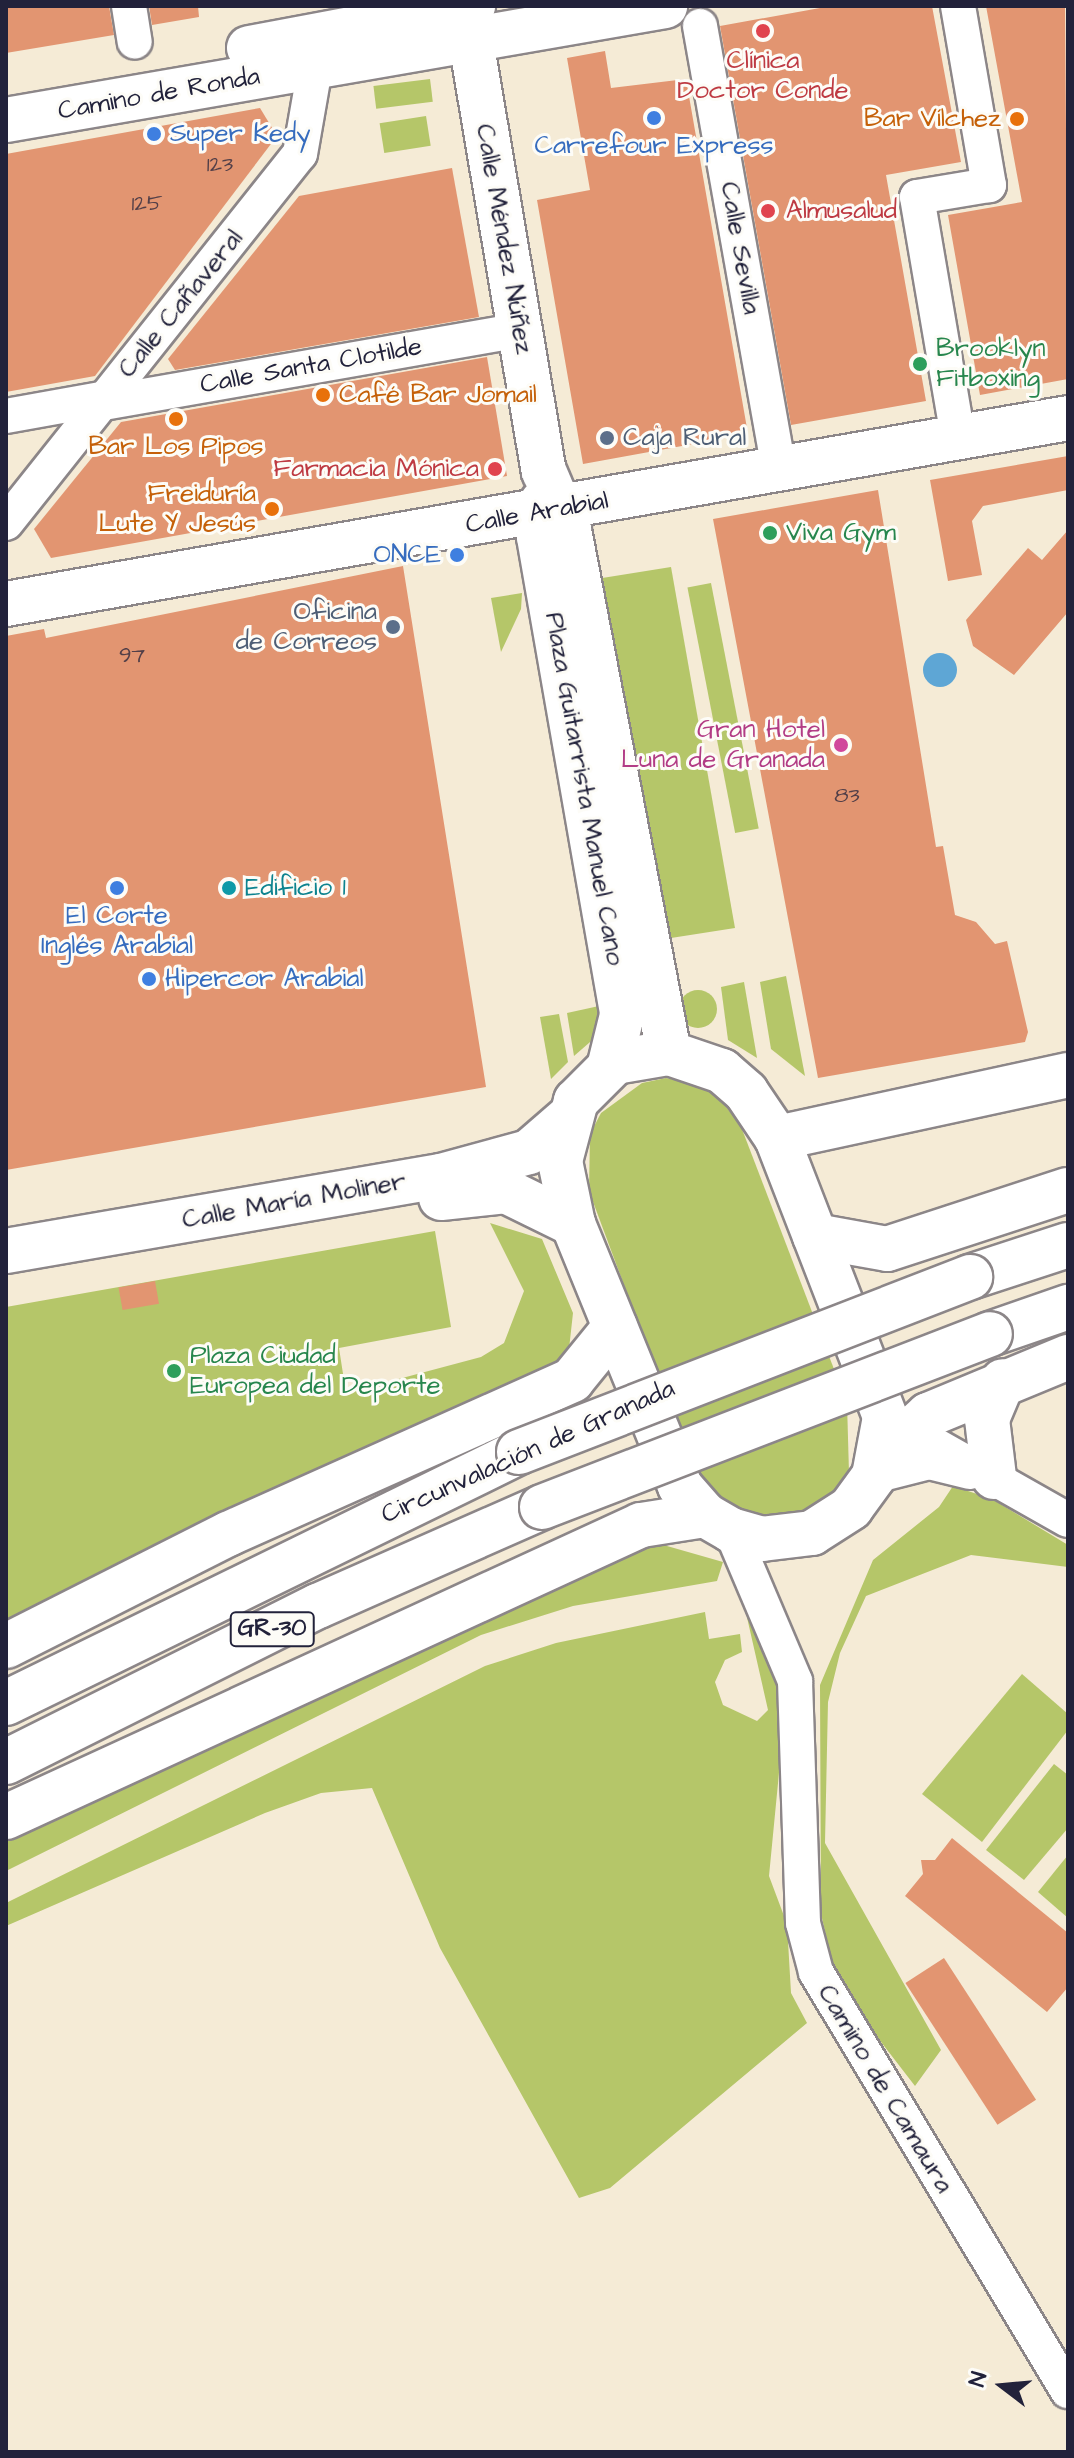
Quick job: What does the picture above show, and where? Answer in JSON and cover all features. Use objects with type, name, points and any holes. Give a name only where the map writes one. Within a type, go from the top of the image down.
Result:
[{"type":"main road","name":"Camino de Ronda","points":[[6,120],[468,15],[682,16]]},
{"type":"main road","name":"Calle Méndez Núñez","points":[[468,15],[547,511]]},
{"type":"main road","name":"Camino de Ronda","points":[[6,90],[296,55]]},
{"type":"main road","name":"Calle Arabial","points":[[9,601],[478,524],[1068,418]]},
{"type":"main road","name":"Plaza Guitarrista Manuel Cano","points":[[547,511],[669,1053]]},
{"type":"main road","name":"Plaza Guitarrista Manuel Cano","points":[[547,511],[620,1001],[622,1036],[610,1064]]},
{"type":"main road","points":[[718,1522],[671,1473],[573,1224],[561,1170],[567,1119],[586,1086],[610,1064],[669,1053],[722,1071],[746,1092],[777,1138],[815,1236],[888,1445]]},
{"type":"main road","points":[[777,1138],[1068,1075]]},
{"type":"main road","name":"Calle María Moliner","points":[[6,1251],[441,1176],[529,1152],[567,1119]]},
{"type":"main road","points":[[815,1236],[887,1249],[1068,1190]]},
{"type":"main road","name":"Calle María Moliner","points":[[6,1272],[478,1192],[526,1196],[573,1224]]},
{"type":"main road","name":"Circunvalación de Granada","points":[[6,1703],[519,1452],[970,1277],[1068,1245]]},
{"type":"main road","name":"GR-30","points":[[6,1762],[318,1606],[542,1507],[990,1334],[1068,1307]]},
{"type":"main road","points":[[6,1646],[228,1534],[572,1380],[615,1327]]},
{"type":"main road","points":[[6,1817],[641,1525],[718,1522],[762,1539],[812,1533],[851,1508],[888,1445],[1003,1381],[1068,1357]]},
{"type":"main road","points":[[994,1477],[987,1419],[1003,1381]]},
{"type":"street","points":[[129,6],[135,42]]},
{"type":"street","points":[[958,6],[989,185],[917,197],[958,438]]},
{"type":"street","name":"Calle Sevilla","points":[[682,16],[779,470]]},
{"type":"street","name":"Calle Cañaveral","points":[[6,523],[300,154],[313,108],[296,55]]},
{"type":"street","name":"Calle Santa Clotilde","points":[[6,416],[520,330]]},
{"type":"street","points":[[54,463],[61,443],[57,407]]},
{"type":"street","points":[[888,1445],[929,1462],[994,1477]]},
{"type":"street","points":[[888,1445],[994,1477],[1068,1520]]},
{"type":"street","name":"Camino de Camaura","points":[[718,1522],[795,1681],[803,1923],[816,1972],[1068,2391]]},
{"type":"green space","points":[[430,79],[433,102],[376,109],[373,86]]},
{"type":"green space","points":[[426,116],[431,146],[384,153],[380,123]]},
{"type":"green space","points":[[671,567],[735,928],[671,938],[596,579]]},
{"type":"green space","points":[[711,583],[759,828],[735,833],[687,588]]},
{"type":"green space","points":[[522,593],[521,609],[501,652],[491,598]]},
{"type":"green space","points":[[786,976],[805,1076],[771,1049],[760,982]]},
{"type":"green space","points":[[744,982],[757,1058],[728,1040],[721,987]]},
{"type":"green space","points":[[698,990],[711,996],[717,1009],[711,1022],[698,1028],[685,1022],[679,1009],[685,996]]},
{"type":"green space","points":[[599,1006],[597,1036],[574,1056],[567,1013]]},
{"type":"green space","points":[[559,1014],[568,1062],[551,1079],[540,1017]]},
{"type":"green space","points":[[666,1078],[710,1087],[740,1124],[847,1403],[849,1473],[823,1503],[805,1511],[761,1517],[715,1497],[695,1476],[589,1191],[590,1134],[601,1113],[642,1083]]},
{"type":"green space","name":"Plaza Ciudad Europea del Deporte","points":[[490,1223],[542,1239],[573,1313],[568,1358],[6,1623],[6,1307],[435,1231],[451,1327],[339,1348],[346,1393],[481,1357],[504,1343],[524,1291]]},
{"type":"green space","points":[[953,1486],[992,1499],[1068,1545],[1068,1567],[971,1555],[866,1596],[840,1653],[828,1702],[825,1843],[941,2050],[915,2086],[854,2007],[832,1961],[821,1914],[820,1685],[873,1560],[939,1507]]},
{"type":"green space","points":[[653,1542],[723,1562],[717,1581],[573,1606],[481,1635],[6,1871],[6,1829]]},
{"type":"green space","points":[[753,1611],[778,1656],[785,1711],[769,1876],[787,1924],[791,1993],[807,2023],[610,2188],[579,2198],[440,1948],[372,1788],[321,1793],[265,1813],[6,1926],[6,1903],[485,1666],[556,1643],[705,1612],[709,1639],[740,1634],[742,1652],[725,1660],[715,1682],[723,1705],[757,1721],[768,1710],[746,1613]]},
{"type":"green space","points":[[1022,1674],[1068,1714],[1068,1730],[982,1842],[922,1794]]},
{"type":"green space","points":[[1054,1764],[1068,1775],[1068,1828],[1024,1880],[986,1850]]},
{"type":"green space","points":[[1068,1855],[1068,1918],[1038,1892]]},
{"type":"water","points":[[940,653],[952,658],[957,670],[952,682],[940,687],[928,682],[923,670],[928,658]]},
{"type":"building","points":[[6,6],[109,6],[114,35],[6,53]]},
{"type":"building","points":[[149,6],[198,6],[199,17],[152,25]]},
{"type":"building","points":[[831,6],[932,6],[961,162],[886,175],[926,401],[791,425],[720,26]]},
{"type":"building","points":[[986,6],[1065,6],[1068,379],[980,395],[948,215],[1022,202]]},
{"type":"building","points":[[605,51],[611,88],[686,79],[748,434],[583,464],[537,200],[590,190],[567,58]]},
{"type":"building","points":[[260,108],[277,136],[95,376],[6,392],[6,154]]},
{"type":"building","points":[[452,168],[479,317],[175,370],[168,359],[299,196]]},
{"type":"building","points":[[487,357],[507,476],[51,558],[34,529],[121,422]]},
{"type":"building","points":[[1068,456],[1068,490],[983,506],[972,521],[982,575],[948,581],[930,480]]},
{"type":"building","points":[[878,490],[936,847],[943,846],[955,915],[976,922],[995,944],[1007,941],[1028,1032],[1025,1042],[818,1078],[713,519]]},
{"type":"building","points":[[1068,530],[1068,612],[1014,675],[973,646],[966,620],[1028,548],[1042,560]]},
{"type":"building","name":"Edificio 1","points":[[403,566],[486,1087],[6,1170],[6,636],[44,629],[46,638]]},
{"type":"building","points":[[155,1281],[159,1304],[123,1310],[119,1287]]},
{"type":"building","points":[[952,1838],[1068,1933],[1068,1987],[1047,2012],[905,1896],[923,1874],[921,1860],[935,1860]]},
{"type":"building","points":[[944,1958],[1036,2100],[997,2125],[905,1983]]},
{"type":"place","name":"Clínica Doctor Conde","points":[[763,31]]},
{"type":"place","name":"Carrefour Express","points":[[654,118]]},
{"type":"place","name":"Bar Vílchez","points":[[1017,119]]},
{"type":"place","name":"Super Kedy","points":[[154,134]]},
{"type":"place","name":"Almusalud","points":[[768,211]]},
{"type":"place","name":"Brooklyn Fitboxing","points":[[920,364]]},
{"type":"place","name":"Café Bar Jomail","points":[[323,395]]},
{"type":"place","name":"Bar Los Pipos","points":[[176,419]]},
{"type":"place","name":"Caja Rural","points":[[607,438]]},
{"type":"place","name":"Farmacia Mónica","points":[[495,469]]},
{"type":"place","name":"Freiduría Lute Y Jesús","points":[[272,509]]},
{"type":"place","name":"Viva Gym","points":[[770,533]]},
{"type":"place","name":"ONCE","points":[[457,555]]},
{"type":"place","name":"Oficina de Correos","points":[[393,627]]},
{"type":"place","name":"Gran Hotel Luna de Granada","points":[[841,745]]},
{"type":"place","name":"El Corte Inglés Arabial","points":[[117,888]]},
{"type":"place","name":"Edificio 1","points":[[229,888]]},
{"type":"place","name":"Hipercor Arabial","points":[[149,979]]},
{"type":"place","name":"Plaza Ciudad Europea del Deporte","points":[[174,1371]]}]
